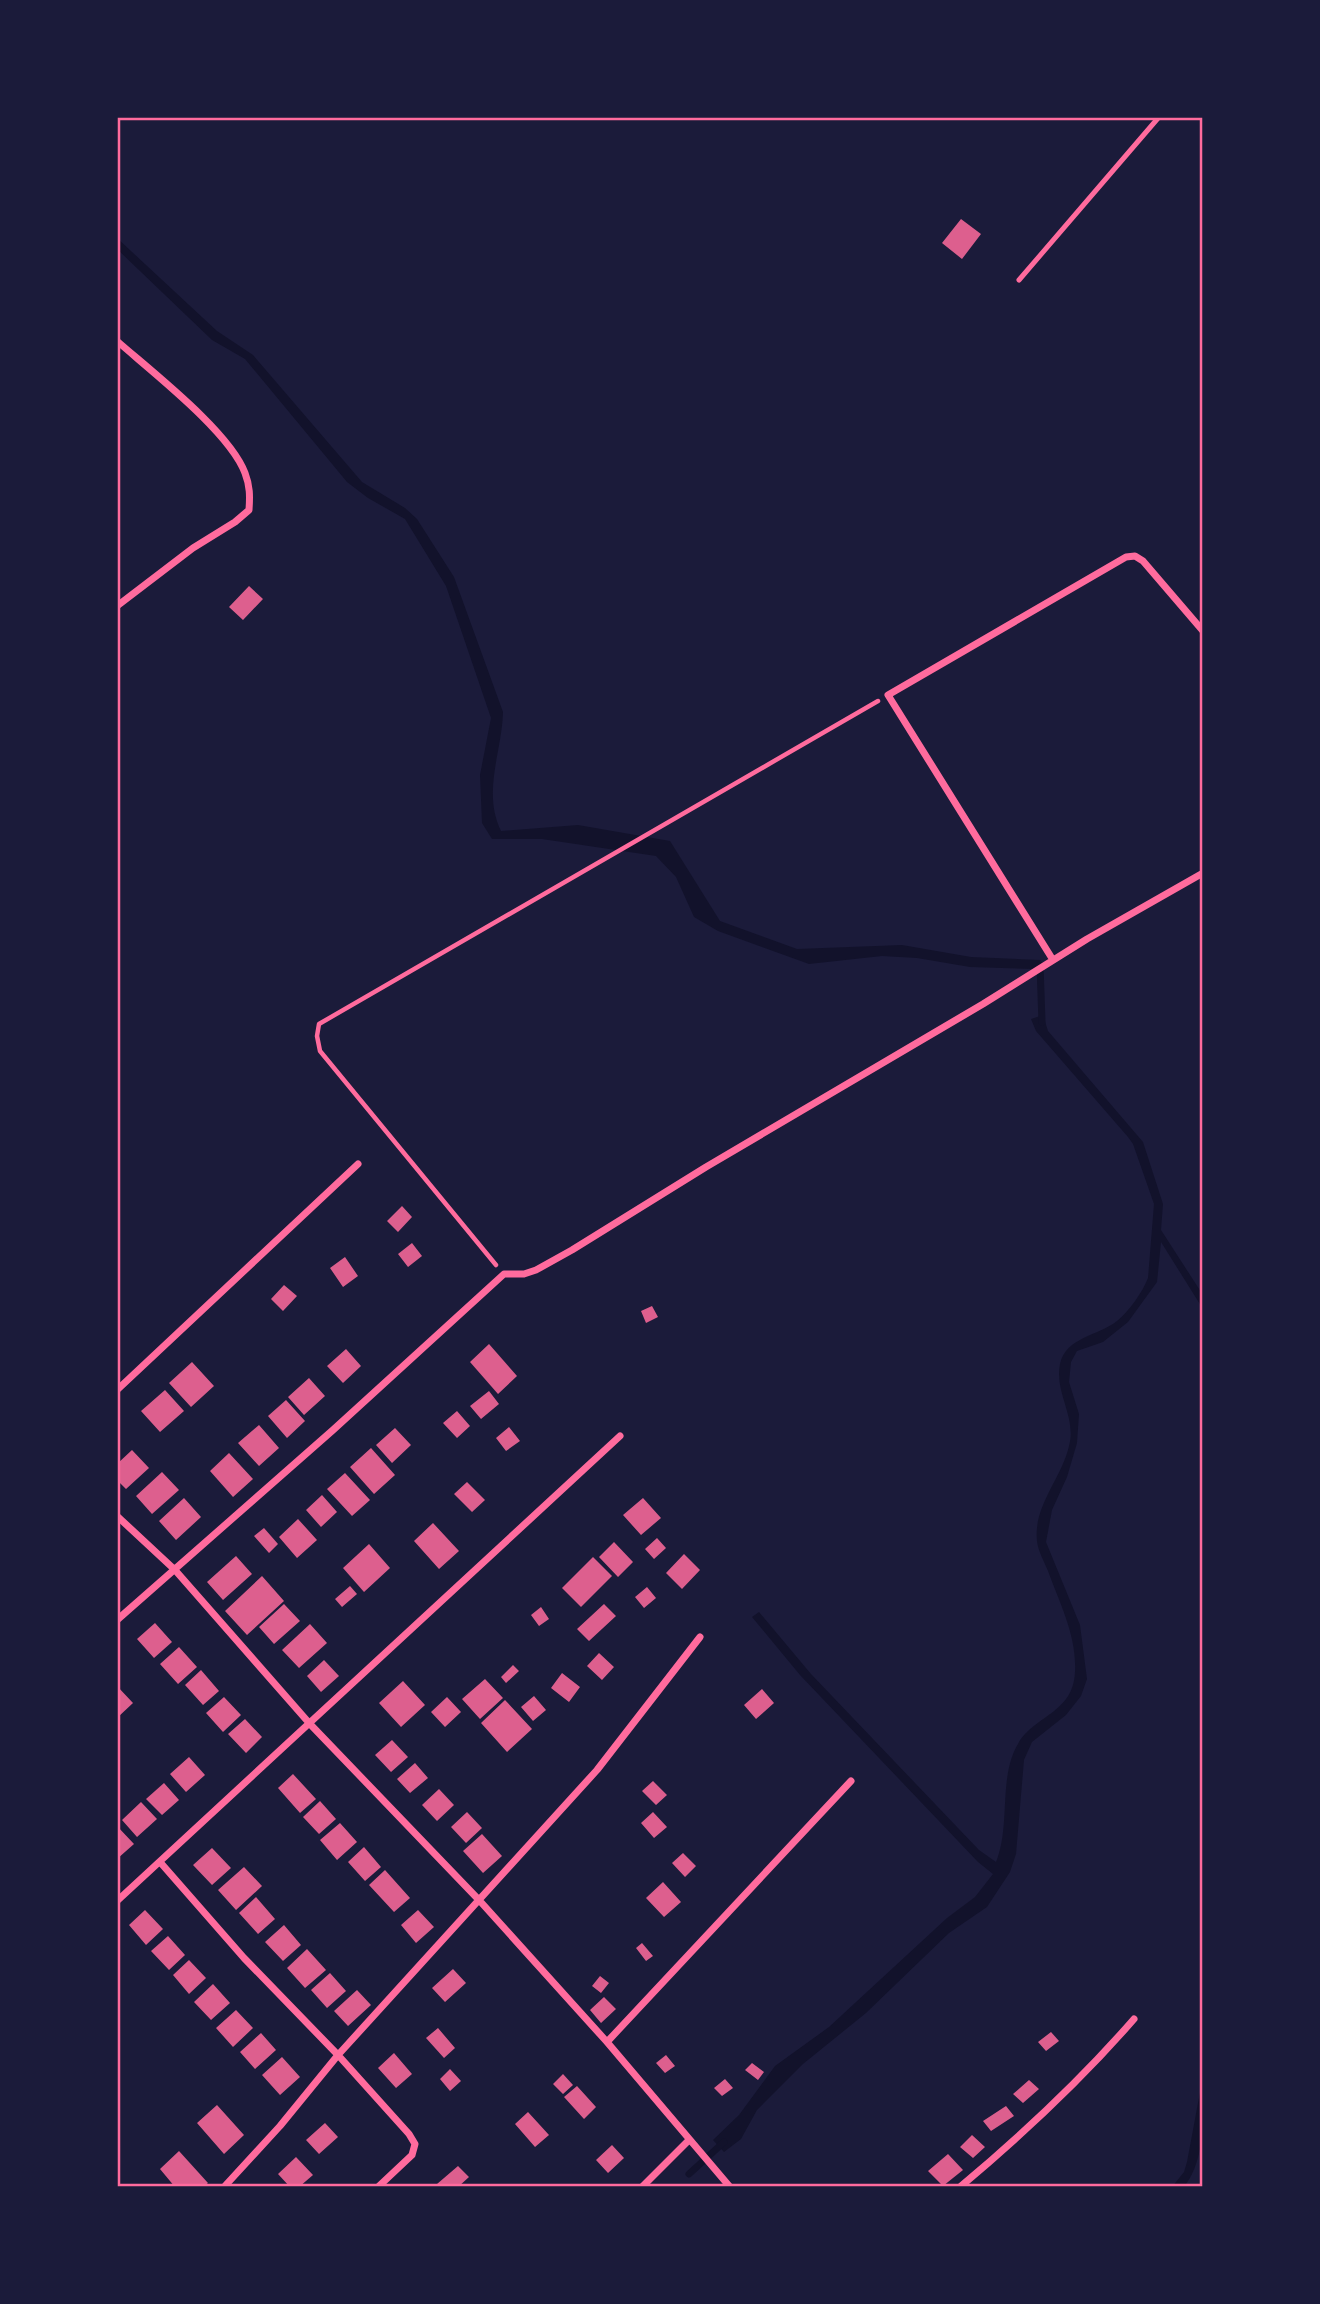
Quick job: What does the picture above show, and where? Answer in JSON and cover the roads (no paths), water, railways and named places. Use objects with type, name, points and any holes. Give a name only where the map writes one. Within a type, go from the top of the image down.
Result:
[{"type":"street","points":[[117,341],[217,430],[245,470],[251,493],[249,510],[235,522],[193,548],[117,606]]},
{"type":"street","points":[[1051,962],[888,695],[1126,557],[1135,556],[1143,561],[1203,631]]},
{"type":"street","points":[[117,1620],[333,1430],[504,1274],[524,1274],[536,1270],[572,1250],[706,1167],[1203,873]]},
{"type":"street","points":[[117,1390],[358,1164]]},
{"type":"street","points":[[117,1901],[621,1436]]},
{"type":"street","points":[[117,1516],[175,1570],[310,1724],[479,1900],[607,2042],[730,2187]]},
{"type":"street","points":[[224,2187],[280,2126],[338,2055],[597,1770],[700,1637]]},
{"type":"street","points":[[607,2042],[851,1782]]},
{"type":"street","points":[[160,1862],[244,1958],[338,2055],[409,2134],[415,2144],[412,2155],[378,2187]]},
{"type":"street","points":[[960,2187],[1009,2146],[1109,2048],[1134,2019]]},
{"type":"street","points":[[642,2187],[689,2140]]},
{"type":"lane","points":[[1019,280],[1159,117]]},
{"type":"waterway","points":[[1040,965],[1042,1022]]},
{"type":"waterway","points":[[689,2174],[724,2142]]}]
